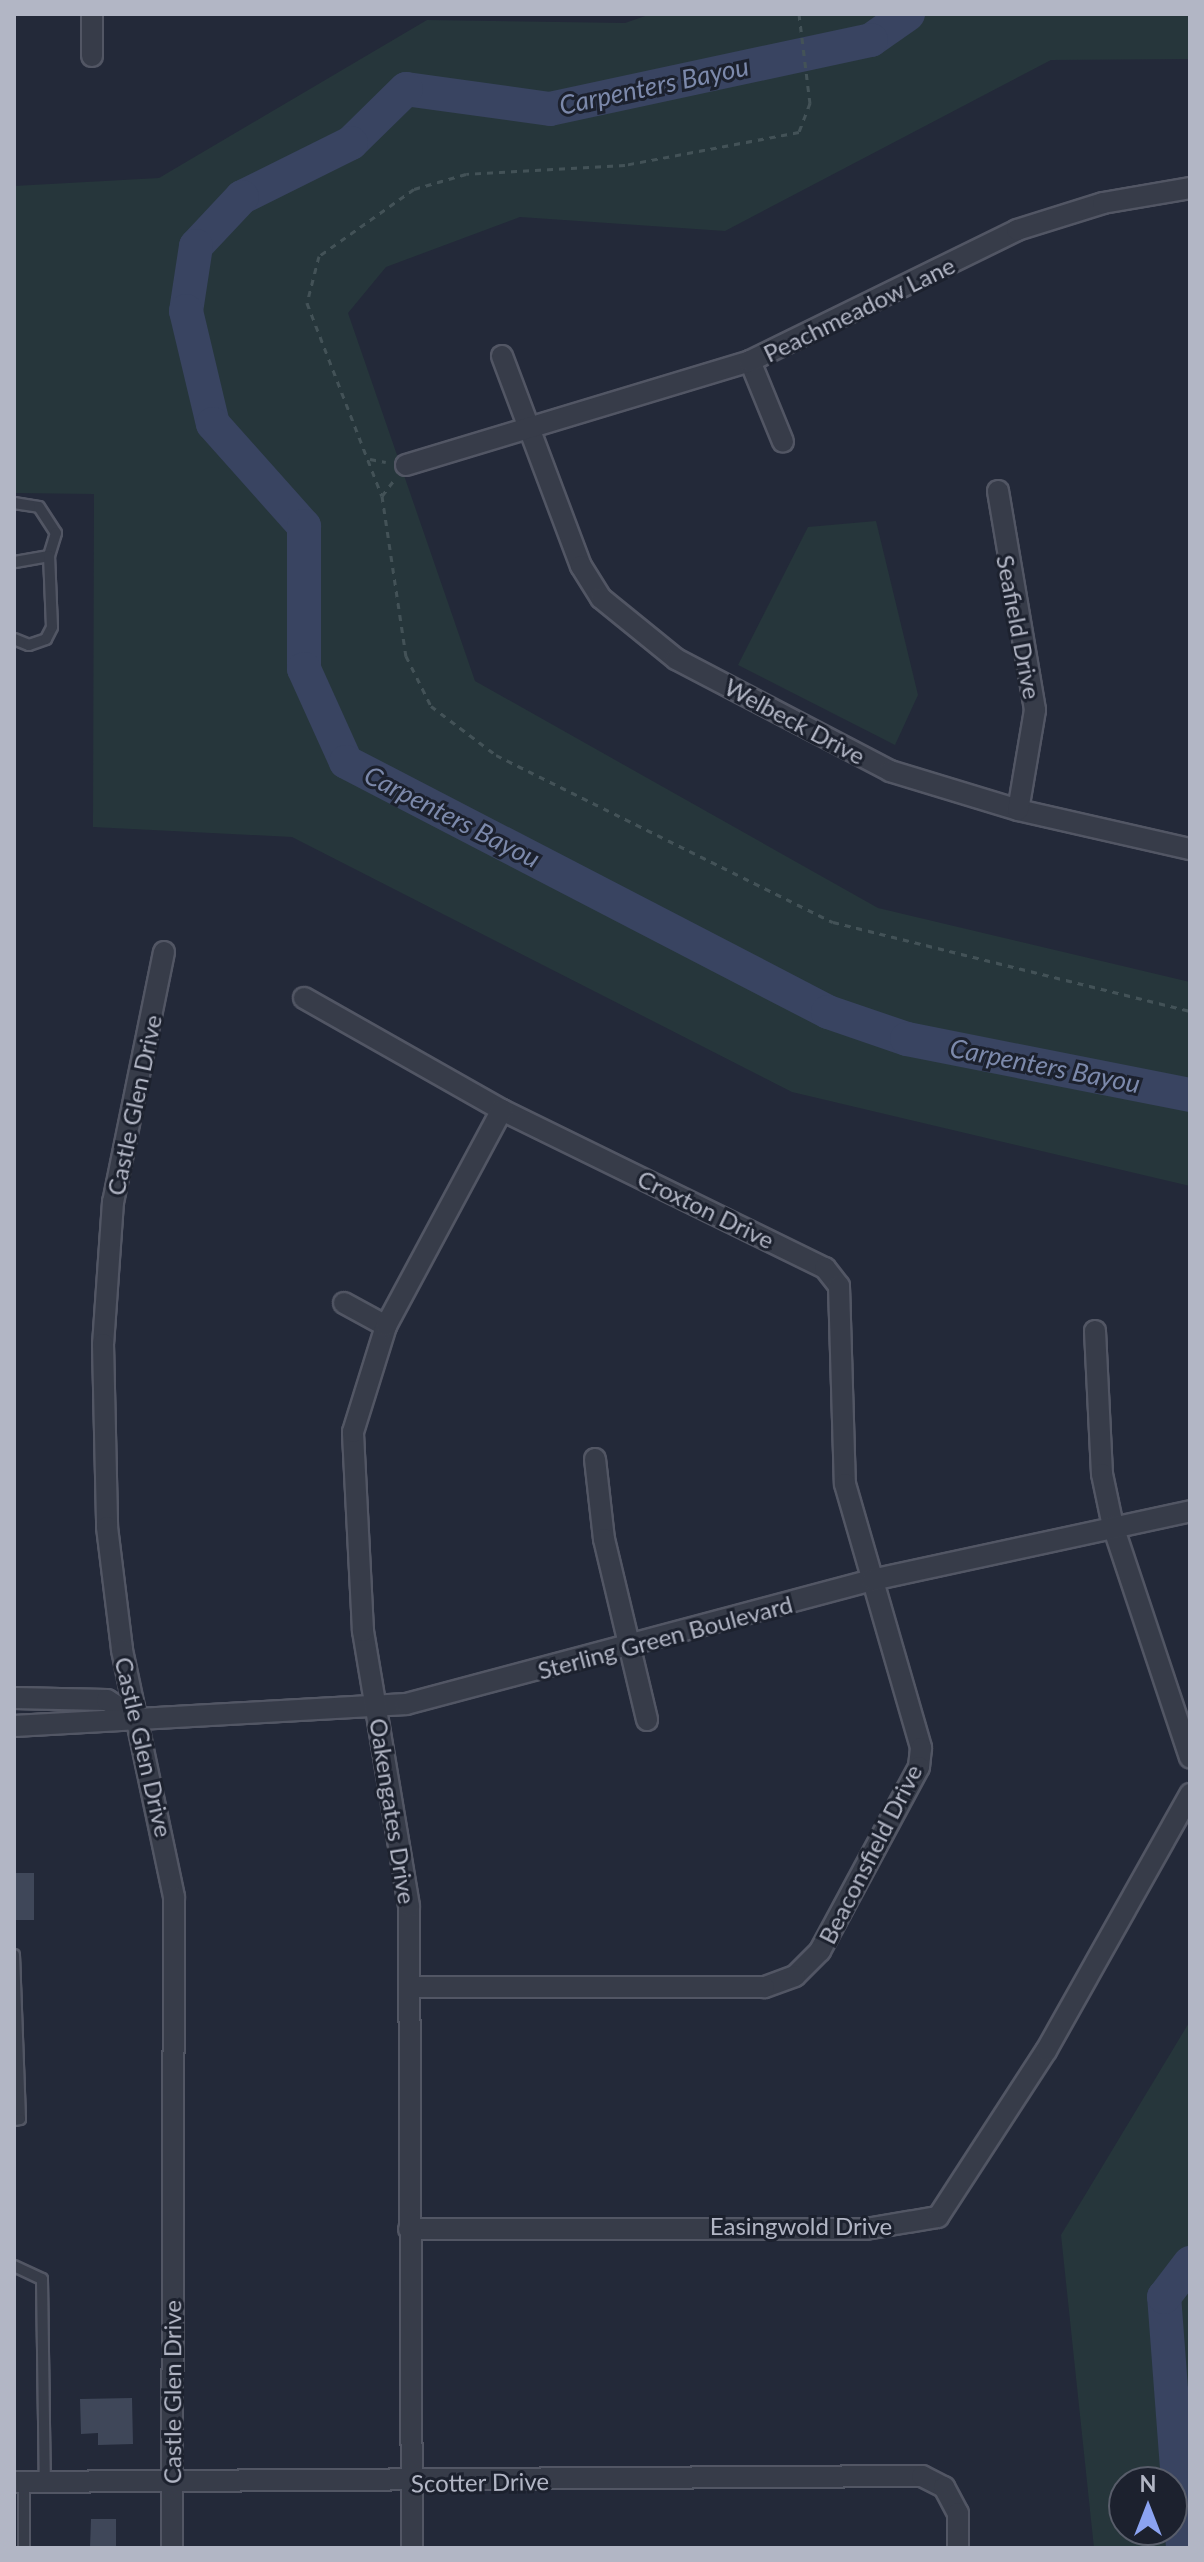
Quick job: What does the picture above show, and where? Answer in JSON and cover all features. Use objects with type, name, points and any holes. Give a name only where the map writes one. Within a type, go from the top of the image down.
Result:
[{"type":"street","points":[[92,14],[92,56]]},
{"type":"street","name":"Peachmeadow Lane","points":[[406,465],[750,361],[1017,230],[1103,203],[1190,188]]},
{"type":"street","points":[[502,356],[526,427]]},
{"type":"street","points":[[750,361],[783,442]]},
{"type":"street","name":"Welbeck Drive","points":[[526,427],[581,566],[601,598],[676,659],[890,771],[1018,810],[1190,849]]},
{"type":"street","name":"Seafield Drive","points":[[998,491],[1035,710],[1018,810]]},
{"type":"street","name":"Castle Glen Drive","points":[[164,952],[113,1202],[104,1330],[107,1527],[134,1717],[174,1897],[172,2548]]},
{"type":"street","name":"Croxton Drive","points":[[304,998],[502,1110],[810,1257],[839,1286],[845,1484],[872,1580]]},
{"type":"street","name":"Oakengates Drive","points":[[412,2548],[409,1906],[363,1631],[353,1444],[360,1395],[386,1326],[502,1110]]},
{"type":"street","points":[[344,1303],[386,1326]]},
{"type":"street","points":[[1095,1331],[1102,1474],[1113,1526],[1190,1758]]},
{"type":"street","points":[[595,1459],[629,1649],[647,1720]]},
{"type":"street","name":"Sterling Green Boulevard","points":[[14,1726],[134,1717],[378,1708],[629,1649],[872,1580],[1190,1511]]},
{"type":"street","name":"Beaconsfield Drive","points":[[409,1987],[764,1987],[795,1976],[820,1951],[919,1767],[921,1748],[872,1580]]},
{"type":"street","name":"Sterling Green Boulevard","points":[[14,1698],[107,1700],[134,1717]]},
{"type":"street","name":"Easingwold Drive","points":[[409,2229],[866,2229],[938,2217],[1046,2051],[1190,1794]]},
{"type":"street","name":"Scotter Drive","points":[[19,2482],[412,2482],[922,2476],[944,2487],[958,2513],[958,2548]]},
{"type":"lane","points":[[14,503],[52,518],[49,556],[52,627],[46,639],[29,645],[14,639]]},
{"type":"lane","points":[[14,562],[49,556]]},
{"type":"lane","points":[[14,1955],[20,2119],[14,2120]]},
{"type":"lane","points":[[14,2266],[42,2279],[45,2482]]},
{"type":"lane","points":[[19,2482],[19,2535],[24,2548]]},
{"type":"path","points":[[799,14],[810,103],[799,132],[783,140],[625,165],[466,174],[414,189],[319,256],[307,303],[382,496],[411,669],[449,725],[496,755],[833,922],[1190,1011]]},
{"type":"shaded area","points":[[651,14],[1190,14],[1190,59],[1051,60],[725,231],[520,217],[386,267],[348,313],[475,681],[878,908],[1190,982],[1190,1186],[792,1092],[292,837],[93,827],[94,494],[14,493],[14,186],[159,178],[427,20],[625,23]]},
{"type":"shaded area","points":[[876,521],[918,695],[895,745],[738,665],[808,527]]},
{"type":"shaded area","points":[[1190,2021],[1190,2548],[1094,2548],[1061,2235]]},
{"type":"building","points":[[14,1873],[34,1873],[34,1920],[14,1920]]},
{"type":"building","points":[[132,2398],[133,2444],[98,2445],[98,2433],[81,2434],[80,2399]]},
{"type":"building","points":[[91,2519],[116,2519],[116,2548],[90,2548]]},
{"type":"waterway","name":"Carpenters Bayou","points":[[908,14],[871,40],[550,109],[406,89],[351,143],[242,197],[196,246],[186,311],[213,424],[304,526],[304,669],[346,762],[828,1012],[907,1039],[1190,1095]]},
{"type":"waterway","name":"Carpenters Bayou","points":[[1183,2548],[1164,2297],[1190,2263]]}]
